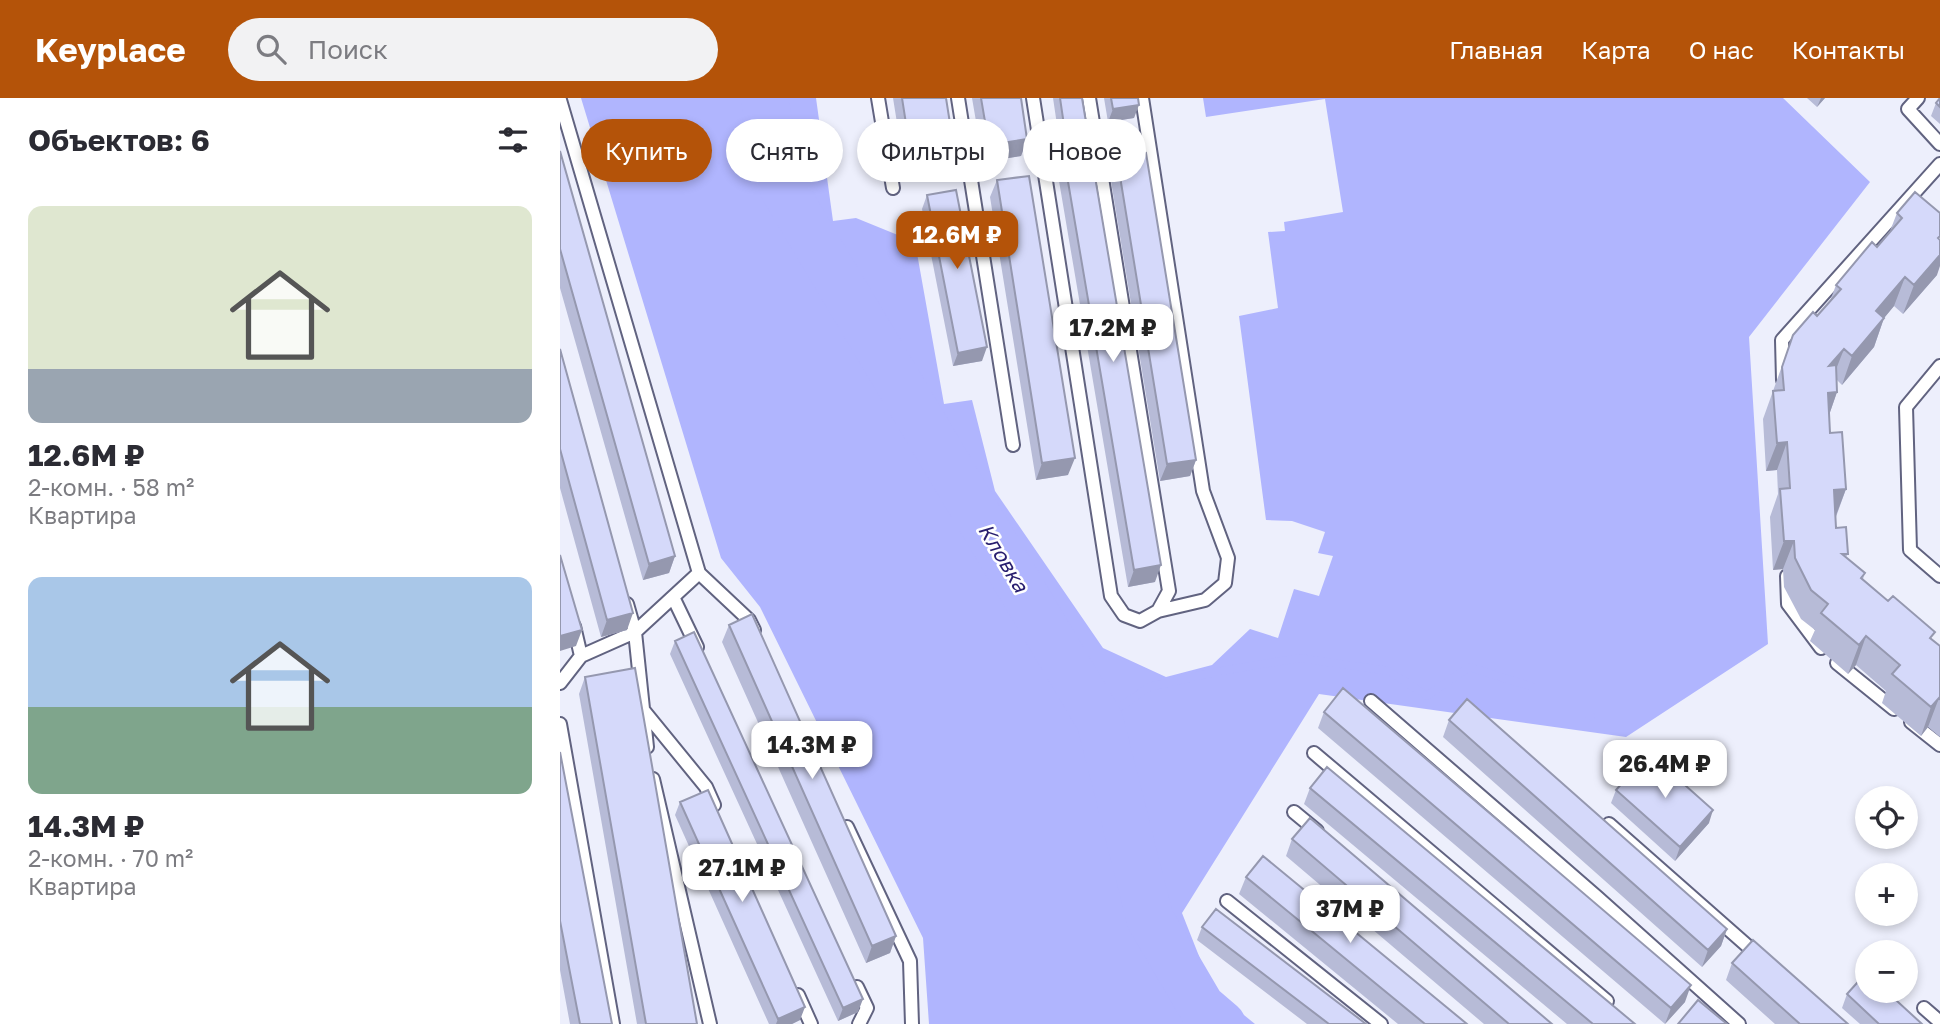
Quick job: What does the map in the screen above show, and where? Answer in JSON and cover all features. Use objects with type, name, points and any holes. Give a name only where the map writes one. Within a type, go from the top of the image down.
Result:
[{"type":"lane","points":[[878,98],[893,188]]},
{"type":"lane","points":[[958,98],[1013,445]]},
{"type":"lane","points":[[1034,98],[1111,596],[1124,615],[1140,621],[1158,611],[1205,600],[1225,583],[1228,558],[1203,491],[1142,98]]},
{"type":"lane","points":[[1089,98],[1169,592],[1158,611]]},
{"type":"lane","points":[[1918,98],[1908,109],[1940,144]]},
{"type":"lane","points":[[560,100],[699,573],[749,620],[761,645]]},
{"type":"lane","points":[[1783,396],[1782,340],[1940,164]]},
{"type":"lane","points":[[1940,366],[1906,407],[1910,550],[1940,576]]},
{"type":"lane","points":[[1787,563],[1788,604],[1826,654],[1940,745]]},
{"type":"lane","points":[[560,683],[582,656],[635,632],[699,573]]},
{"type":"lane","points":[[624,593],[635,632],[649,760],[710,1024]]},
{"type":"lane","points":[[673,597],[703,659]]},
{"type":"lane","points":[[571,615],[582,656]]},
{"type":"lane","points":[[1371,701],[1739,1024]]},
{"type":"lane","points":[[643,711],[706,787],[717,812]]},
{"type":"lane","points":[[560,724],[613,1024]]},
{"type":"lane","points":[[1314,753],[1615,1008]]},
{"type":"lane","points":[[839,809],[910,961],[912,1024]]},
{"type":"lane","points":[[1294,811],[1325,838]]},
{"type":"lane","points":[[1609,824],[1774,970]]},
{"type":"lane","points":[[1227,901],[1381,1024]]},
{"type":"lane","points":[[849,971],[867,1008],[859,1024]]},
{"type":"lane","points":[[794,987],[811,1024]]},
{"type":"lane","points":[[1924,1008],[1940,1021]]},
{"type":"shaded area","points":[[581,98],[816,98],[819,119],[726,119],[726,182],[828,182],[833,221],[856,218],[915,242],[944,404],[972,400],[995,491],[1103,648],[1166,677],[1212,665],[1250,629],[1278,638],[1294,589],[1319,596],[1333,556],[1318,553],[1325,532],[1292,521],[1266,520],[1239,316],[1278,308],[1268,232],[1285,231],[1284,222],[1343,212],[1325,99],[1206,117],[1203,98],[1783,98],[1870,182],[1749,337],[1768,644],[1626,737],[1319,694],[1182,913],[1212,989],[1255,1024],[929,1024],[923,938],[760,607],[721,558],[607,182],[712,182],[712,119],[587,119]]},
{"type":"building","points":[[902,98],[946,98],[949,119],[905,119]]},
{"type":"building","points":[[981,98],[1021,98],[1023,140],[1009,142],[1009,119],[985,119]]},
{"type":"building","points":[[1060,98],[1082,98],[1086,119],[1063,119]]},
{"type":"building","points":[[1111,98],[1138,98],[1139,105],[1113,109]]},
{"type":"building","points":[[560,151],[675,556],[649,564],[560,249]]},
{"type":"building","points":[[1146,153],[1196,460],[1167,464],[1121,182],[1146,182]]},
{"type":"building","points":[[1023,177],[1023,182],[1030,182],[1075,458],[1042,463],[997,182],[1009,182],[1009,178]]},
{"type":"building","points":[[1068,182],[1096,182],[1161,565],[1134,570]]},
{"type":"building","points":[[956,190],[987,347],[958,353],[927,195]]},
{"type":"building","points":[[1915,192],[1940,213],[1940,255],[1914,285],[1905,277],[1876,311],[1884,318],[1852,356],[1844,349],[1829,366],[1836,365],[1837,392],[1828,393],[1830,433],[1842,432],[1846,489],[1834,490],[1836,528],[1846,527],[1848,554],[1842,554],[1865,573],[1861,578],[1888,601],[1893,596],[1935,632],[1930,638],[1940,646],[1940,699],[1931,707],[1892,674],[1900,665],[1866,636],[1859,645],[1821,613],[1828,604],[1811,590],[1795,558],[1794,541],[1784,541],[1780,489],[1790,488],[1787,442],[1777,443],[1773,391],[1784,390],[1782,367],[1793,335],[1813,312],[1817,316],[1841,289],[1836,285],[1872,242],[1877,247],[1902,218],[1897,213]]},
{"type":"building","points":[[560,349],[633,613],[607,620],[560,449]]},
{"type":"building","points":[[560,555],[582,630],[560,636]]},
{"type":"building","points":[[752,614],[896,936],[872,946],[729,625]]},
{"type":"building","points":[[694,632],[863,999],[843,1008],[675,641]]},
{"type":"building","points":[[635,668],[697,1024],[646,1024],[585,677]]},
{"type":"building","points":[[1343,688],[1691,985],[1671,1008],[1324,712]]},
{"type":"building","points":[[1467,699],[1727,929],[1708,950],[1449,720]]},
{"type":"building","points":[[560,752],[612,1024],[580,1024],[560,921]]},
{"type":"building","points":[[1649,753],[1713,810],[1680,847],[1616,790]]},
{"type":"building","points":[[1327,767],[1635,1024],[1593,1024],[1310,788]]},
{"type":"building","points":[[708,790],[805,1007],[778,1019],[680,802]]},
{"type":"building","points":[[1310,818],[1552,1024],[1509,1024],[1292,839]]},
{"type":"building","points":[[1263,856],[1467,1024],[1425,1024],[1246,877]]},
{"type":"building","points":[[1216,909],[1366,1024],[1329,1024],[1202,927]]},
{"type":"building","points":[[1753,940],[1848,1024],[1800,1024],[1732,963]]},
{"type":"building","points":[[1855,985],[1855,1002],[1847,994]]},
{"type":"building","points":[[1698,1000],[1727,1024],[1678,1024]]},
{"type":"building","points":[[1857,1003],[1899,1003],[1922,1024],[1879,1024]]},
{"type":"waterway","name":"Кловка","points":[[764,98],[783,188],[1100,721],[1150,919],[1201,1006],[1222,1024]]},
{"type":"waterway","points":[[1100,721],[1149,687],[1215,672],[1299,658],[1389,671],[1427,696],[1469,667],[1533,687],[1591,716]]}]
